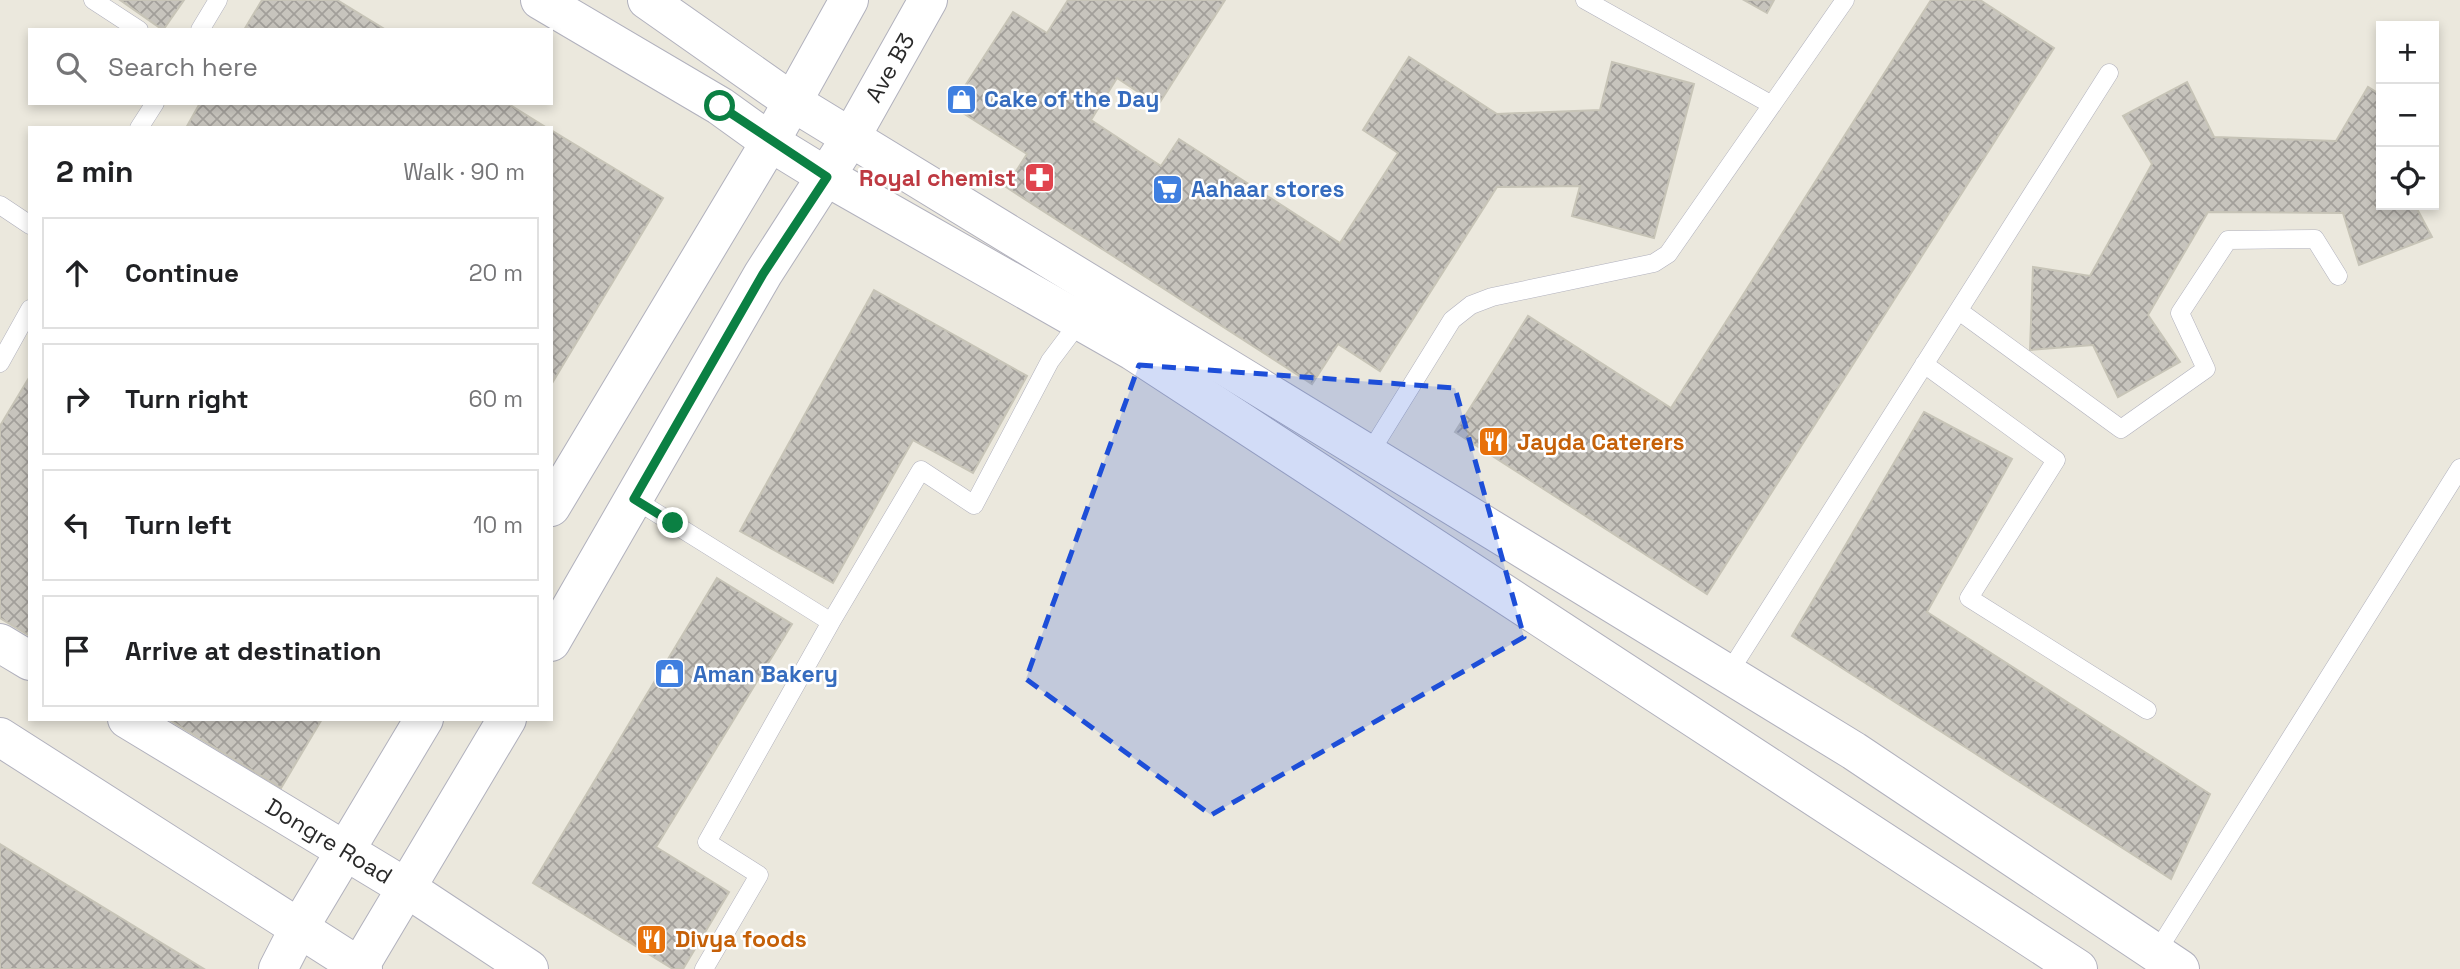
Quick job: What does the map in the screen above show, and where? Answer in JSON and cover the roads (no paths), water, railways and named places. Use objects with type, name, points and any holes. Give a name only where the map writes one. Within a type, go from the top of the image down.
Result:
[{"type":"street","points":[[540,0],[720,106],[770,142],[827,177],[1133,351],[1561,634],[2078,969]]},
{"type":"street","points":[[647,0],[791,101],[1854,751],[2168,961]]},
{"type":"street","points":[[553,504],[770,142],[849,0]]},
{"type":"street","name":"Ave B3","points":[[553,639],[763,274],[827,177],[928,0]]},
{"type":"street","points":[[0,643],[28,660]]},
{"type":"street","name":"Dongre Road","points":[[130,721],[405,887],[529,969]]},
{"type":"street","points":[[278,969],[299,928],[423,721]]},
{"type":"street","points":[[0,737],[360,968],[405,887],[506,721]]},
{"type":"lane","points":[[93,0],[136,28]]},
{"type":"lane","points":[[201,28],[218,0]]},
{"type":"lane","points":[[1585,0],[1772,105]]},
{"type":"lane","points":[[1369,454],[1452,320],[1471,305],[1492,297],[1654,263],[1668,254],[1845,0]]},
{"type":"lane","points":[[1728,674],[2109,73]]},
{"type":"lane","points":[[140,126],[154,105]]},
{"type":"lane","points":[[0,205],[28,224]]},
{"type":"lane","points":[[1959,311],[2121,429],[2206,369],[2180,313],[2228,240],[2315,239],[2338,276]]},
{"type":"lane","points":[[0,363],[28,313]]},
{"type":"lane","points":[[704,969],[759,875],[707,842],[831,622],[921,470],[974,505],[1050,361],[1080,321]]},
{"type":"lane","points":[[1924,364],[2056,460],[1969,598],[2147,710]]},
{"type":"lane","points":[[2168,961],[2460,468]]},
{"type":"lane","points":[[634,499],[831,622]]},
{"type":"place","name":"Cake of the Day","points":[[961,99]]},
{"type":"place","name":"Royal chemist","points":[[1039,178]]},
{"type":"place","name":"Aahaar stores","points":[[1168,189]]},
{"type":"place","name":"Jayda Caterers","points":[[1494,442]]},
{"type":"place","name":"Aman Bakery","points":[[670,674]]},
{"type":"place","name":"Divya foods","points":[[652,939]]}]
